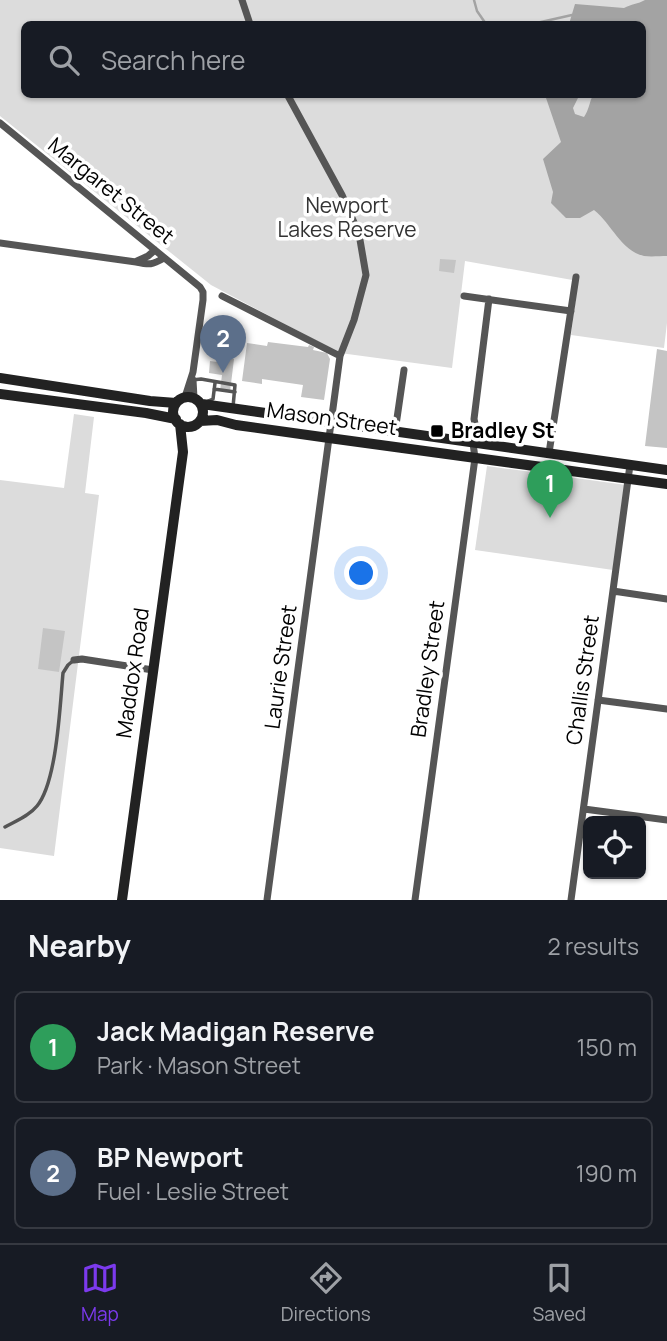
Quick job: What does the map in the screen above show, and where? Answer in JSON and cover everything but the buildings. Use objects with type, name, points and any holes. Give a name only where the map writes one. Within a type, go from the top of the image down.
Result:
[{"type":"street","points":[[242,0],[249,21]]},
{"type":"street","name":"Laurie Street","points":[[267,900],[340,355],[354,320],[366,275],[359,234],[342,195],[289,98]]},
{"type":"street","name":"Margaret Street","points":[[0,122],[200,287],[203,300],[192,377]]},
{"type":"street","points":[[0,243],[149,265],[164,258]]},
{"type":"street","points":[[136,262],[155,250]]},
{"type":"street","points":[[549,453],[576,277]]},
{"type":"street","points":[[222,296],[340,355]]},
{"type":"street","points":[[464,296],[571,311]]},
{"type":"street","points":[[489,299],[474,419],[480,437],[490,446]]},
{"type":"street","points":[[395,432],[404,370]]},
{"type":"street","points":[[0,394],[146,413],[178,421],[184,426],[197,423],[203,413],[192,401],[192,377]]},
{"type":"street","name":"Mason Street","points":[[0,378],[150,401],[192,401],[232,410],[667,470]]},
{"type":"street","points":[[178,421],[174,411],[192,401]]},
{"type":"street","name":"Mason Street","points":[[197,423],[217,420],[329,439],[667,484]]},
{"type":"street","name":"Maddox Road","points":[[122,900],[183,452],[178,421]]},
{"type":"street","name":"Maddox Road","points":[[183,452],[197,423]]},
{"type":"street","name":"Bradley Street","points":[[415,900],[475,458],[473,443]]},
{"type":"street","name":"Challis Street","points":[[571,900],[630,465]]},
{"type":"street","points":[[613,591],[667,598]]},
{"type":"street","points":[[74,660],[153,670]]},
{"type":"street","points":[[598,700],[667,709]]},
{"type":"street","points":[[584,808],[667,820]]},
{"type":"lane","points":[[192,377],[235,385],[232,410]]},
{"type":"lane","points":[[192,401],[213,399],[215,383]]},
{"type":"lane","points":[[214,389],[235,391]]},
{"type":"lane","points":[[5,827],[23,818],[37,806],[48,786],[64,673],[74,660]]},
{"type":"green space","name":"Newport Lakes Reserve","points":[[0,0],[667,0],[667,323],[664,348],[571,335],[578,281],[465,261],[452,368],[340,353],[211,285],[0,116]]},
{"type":"green space","points":[[74,414],[94,417],[85,493],[99,495],[54,856],[0,848],[0,480],[64,488]]},
{"type":"green space","points":[[487,466],[626,485],[613,570],[475,550]]},
{"type":"shaded area","points":[[645,0],[667,0],[667,256],[644,256],[636,253],[622,243],[594,210],[580,218],[566,218],[551,203],[553,192],[543,159],[561,142],[546,98],[578,98],[573,108],[575,114],[584,117],[592,98],[646,98],[646,21],[570,21],[575,4],[624,8]]},
{"type":"waterway","points":[[474,0],[484,21]]},
{"type":"waterway","points":[[545,21],[572,15]]},
{"type":"place","name":"BP Newport","points":[[223,373]]},
{"type":"place","name":"Bradley St","points":[[437,431]]},
{"type":"place","name":"Jack Madigan Reserve","points":[[550,518]]}]
